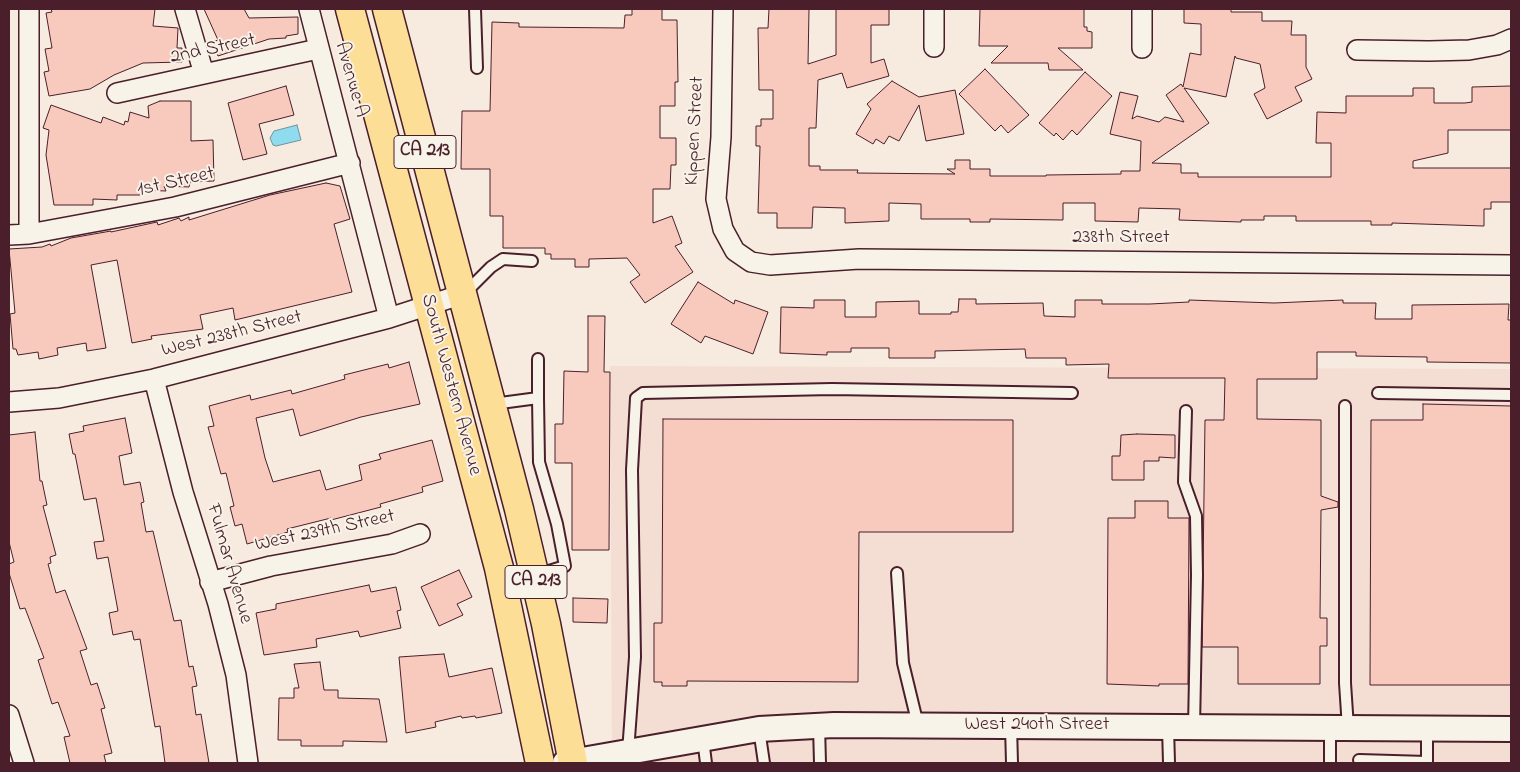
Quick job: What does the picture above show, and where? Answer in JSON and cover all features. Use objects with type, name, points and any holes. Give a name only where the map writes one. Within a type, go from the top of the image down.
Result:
[{"type":"main road","name":"South Western Avenue","points":[[350,9],[499,568],[540,763]]},
{"type":"main road","name":"South Western Avenue","points":[[387,9],[463,294],[535,576],[570,763]]},
{"type":"street","points":[[29,9],[29,234]]},
{"type":"street","points":[[185,9],[204,74]]},
{"type":"street","name":"Avenue A","points":[[309,9],[389,318]]},
{"type":"street","name":"Kippen Street","points":[[722,9],[721,137],[716,199],[723,229],[735,251]]},
{"type":"street","points":[[934,9],[934,47]]},
{"type":"street","points":[[1142,9],[1142,48]]},
{"type":"street","points":[[1357,50],[1429,52],[1469,50],[1497,45],[1511,39]]},
{"type":"street","name":"2nd Street","points":[[117,93],[318,49]]},
{"type":"street","name":"1st Street","points":[[9,235],[29,234],[175,207],[350,163]]},
{"type":"street","name":"238th Street","points":[[735,251],[751,262],[770,265],[859,260],[1511,265]]},
{"type":"street","name":"West 238th Street","points":[[9,402],[59,398],[154,379],[389,318],[463,294]]},
{"type":"street","name":"Fulmar Avenue","points":[[154,379],[183,492],[236,675],[248,763]]},
{"type":"street","name":"West 239th Street","points":[[210,582],[270,566],[392,544],[420,534]]},
{"type":"street","points":[[9,715],[24,763]]},
{"type":"street","name":"West 240th Street","points":[[570,763],[759,729],[819,726],[1511,729]]},
{"type":"lane","points":[[475,9],[477,68]]},
{"type":"lane","points":[[463,294],[491,267],[503,260],[532,261]]},
{"type":"lane","points":[[535,576],[565,566],[557,524],[539,462],[538,359]]},
{"type":"lane","points":[[628,752],[635,657],[632,470],[636,398],[643,393],[832,389],[1072,393]]},
{"type":"lane","points":[[1378,393],[1511,395]]},
{"type":"lane","points":[[491,404],[538,398]]},
{"type":"lane","points":[[1330,763],[1339,728],[1345,683],[1345,406]]},
{"type":"lane","points":[[1186,411],[1184,482],[1185,490],[1194,508],[1196,526],[1194,727]]},
{"type":"lane","points":[[898,573],[903,663],[918,725]]},
{"type":"lane","points":[[819,726],[820,763]]},
{"type":"lane","points":[[1011,726],[1012,763]]},
{"type":"lane","points":[[1168,727],[1169,763]]},
{"type":"lane","points":[[1359,760],[1427,763],[1427,728]]},
{"type":"lane","points":[[759,729],[764,763]]},
{"type":"lane","points":[[704,739],[706,763]]},
{"type":"shaded area","points":[[610,366],[1511,369],[1511,763],[612,763]]},
{"type":"water","points":[[297,125],[301,140],[276,146],[273,145],[270,138],[274,131]]},
{"type":"building","points":[[51,9],[155,9],[153,26],[178,28],[177,48],[182,48],[182,62],[143,63],[114,75],[90,89],[49,96],[44,72],[49,71],[45,49],[52,48],[46,13],[52,12]]},
{"type":"building","points":[[204,9],[244,9],[249,18],[298,17],[298,34],[286,36],[286,38],[269,39],[218,56],[212,42],[218,40]]},
{"type":"building","points":[[632,9],[662,9],[662,20],[677,20],[678,82],[675,82],[675,106],[660,106],[660,138],[676,138],[676,165],[671,165],[670,189],[653,189],[653,223],[672,216],[682,243],[675,246],[693,272],[645,303],[630,282],[640,275],[627,258],[589,259],[589,267],[575,267],[575,259],[551,259],[551,254],[545,254],[545,248],[503,248],[503,216],[490,216],[490,169],[461,169],[462,111],[490,111],[492,22],[519,23],[519,27],[624,28],[625,15],[632,15]]},
{"type":"building","points":[[769,9],[809,9],[808,64],[836,55],[836,9],[889,9],[889,25],[871,25],[871,63],[884,59],[889,76],[847,88],[842,73],[818,80],[816,128],[809,128],[809,166],[820,166],[820,170],[858,170],[857,173],[955,174],[947,169],[955,169],[955,160],[970,160],[970,169],[990,169],[990,176],[1121,174],[1121,171],[1140,171],[1141,141],[1110,134],[1120,92],[1138,96],[1132,119],[1137,116],[1159,122],[1165,117],[1184,122],[1166,95],[1181,84],[1183,87],[1190,53],[1201,55],[1201,24],[1184,23],[1184,9],[1231,9],[1231,12],[1262,12],[1262,21],[1292,21],[1291,35],[1306,35],[1306,67],[1312,79],[1295,87],[1302,101],[1267,119],[1254,94],[1265,88],[1260,64],[1236,58],[1235,56],[1226,97],[1184,88],[1209,123],[1152,163],[1181,164],[1181,173],[1198,173],[1198,177],[1331,177],[1331,143],[1316,143],[1317,112],[1346,113],[1346,96],[1413,96],[1413,88],[1434,88],[1434,103],[1465,103],[1472,102],[1472,87],[1511,86],[1511,130],[1448,130],[1448,153],[1413,161],[1413,168],[1511,168],[1511,202],[1491,202],[1491,209],[1484,209],[1484,226],[1392,223],[1392,225],[1371,225],[1371,221],[1296,221],[1296,216],[1264,216],[1264,220],[1241,220],[1241,222],[1179,220],[1180,209],[1139,208],[1138,222],[1095,221],[1095,203],[1063,203],[1063,220],[990,219],[990,222],[970,222],[970,219],[921,219],[921,204],[889,203],[889,221],[845,223],[845,208],[813,207],[812,228],[777,228],[777,213],[758,213],[760,146],[756,146],[756,126],[761,126],[761,119],[773,119],[773,90],[759,90],[758,28],[768,28]]},
{"type":"building","points":[[980,9],[1084,9],[1084,27],[1087,27],[1087,31],[1092,32],[1092,48],[1058,48],[1083,70],[1049,70],[1048,63],[991,63],[1008,46],[979,46]]},
{"type":"building","points":[[985,69],[1029,115],[1008,133],[1001,125],[995,131],[959,94]]},
{"type":"building","points":[[1085,72],[1112,96],[1077,135],[1072,130],[1063,140],[1056,133],[1054,136],[1039,123]]},
{"type":"building","points":[[892,81],[919,97],[955,90],[964,134],[926,141],[919,105],[899,141],[889,136],[884,144],[876,139],[873,144],[856,134],[871,109],[867,104]]},
{"type":"building","points":[[286,86],[294,115],[259,124],[267,154],[243,160],[228,103]]},
{"type":"building","points":[[160,101],[191,101],[191,141],[213,140],[214,181],[190,182],[189,187],[164,186],[166,191],[141,190],[141,195],[117,195],[117,200],[93,199],[93,205],[54,205],[46,155],[49,130],[43,128],[51,105],[101,123],[103,117],[124,125],[125,121],[128,122],[130,112],[149,118],[148,106]]},
{"type":"building","points":[[326,183],[340,186],[350,219],[334,224],[352,292],[235,320],[233,308],[200,315],[203,329],[151,336],[152,339],[132,343],[117,260],[91,265],[106,348],[87,351],[86,343],[57,348],[58,355],[39,359],[38,352],[18,355],[16,349],[13,349],[10,314],[15,313],[9,249],[42,247],[50,244],[51,246],[71,238],[157,222],[158,225],[179,218],[181,221],[189,217],[189,220],[270,195]]},
{"type":"building","points":[[698,282],[734,304],[735,300],[768,312],[753,354],[705,336],[701,343],[671,324]]},
{"type":"building","points":[[959,299],[976,299],[976,304],[1043,303],[1044,316],[1075,317],[1075,300],[1102,300],[1102,304],[1150,304],[1189,302],[1189,300],[1274,303],[1343,300],[1343,303],[1376,303],[1375,319],[1412,319],[1412,305],[1509,304],[1508,320],[1511,320],[1511,363],[1427,362],[1427,357],[1356,356],[1356,352],[1317,352],[1317,379],[1257,379],[1257,419],[1321,420],[1321,496],[1338,502],[1338,507],[1321,510],[1320,618],[1327,618],[1327,646],[1320,646],[1320,684],[1238,684],[1238,647],[1202,647],[1205,420],[1224,420],[1225,378],[1108,378],[1109,364],[1066,365],[1066,358],[1026,358],[1025,349],[935,351],[935,358],[889,358],[889,348],[851,348],[851,352],[827,352],[827,355],[780,353],[781,307],[814,308],[814,300],[845,300],[845,317],[876,317],[876,302],[919,301],[919,314],[951,314],[951,312],[958,312]]},
{"type":"building","points":[[588,316],[605,316],[604,372],[610,372],[609,550],[572,550],[572,463],[555,463],[555,424],[563,424],[564,371],[588,372]]},
{"type":"building","points":[[409,362],[420,404],[361,417],[300,436],[293,409],[256,418],[265,458],[273,482],[320,470],[326,490],[362,480],[359,465],[381,459],[379,454],[432,440],[443,481],[422,487],[423,492],[380,504],[381,507],[287,529],[288,532],[247,544],[242,524],[235,526],[230,507],[234,506],[226,473],[221,474],[208,427],[214,426],[209,406],[250,395],[251,400],[291,390],[292,394],[345,379],[344,375],[388,364],[389,368]]},
{"type":"building","points":[[1423,404],[1511,406],[1511,685],[1370,685],[1371,420],[1423,420]]},
{"type":"building","points":[[125,418],[132,453],[119,456],[124,485],[140,482],[144,502],[141,503],[146,532],[153,531],[174,621],[181,620],[189,667],[193,666],[197,686],[192,687],[196,715],[201,714],[209,763],[165,763],[160,726],[155,727],[140,639],[134,640],[132,631],[113,635],[109,613],[118,611],[108,557],[97,559],[94,542],[104,541],[96,498],[84,500],[69,434],[84,431],[83,426]]},
{"type":"building","points":[[663,419],[1013,420],[1013,532],[859,532],[858,682],[687,681],[687,686],[662,686],[662,682],[654,682],[654,623],[662,623]]},
{"type":"building","points":[[35,432],[40,481],[42,481],[47,505],[43,506],[56,555],[50,557],[51,563],[48,564],[56,593],[65,590],[87,649],[80,651],[91,685],[97,683],[105,708],[101,709],[112,753],[104,755],[106,763],[70,763],[64,737],[70,736],[58,702],[52,704],[38,660],[44,658],[25,608],[20,609],[9,573],[9,564],[14,562],[9,542],[9,435]]},
{"type":"building","points":[[1121,435],[1175,435],[1175,458],[1159,457],[1159,461],[1144,461],[1144,480],[1112,480],[1112,456],[1120,456]]},
{"type":"building","points":[[1135,501],[1168,501],[1168,518],[1189,518],[1188,684],[1159,684],[1159,686],[1107,684],[1108,518],[1135,518]]},
{"type":"building","points":[[459,570],[472,597],[457,604],[463,615],[439,626],[421,587]]},
{"type":"building","points":[[369,585],[371,592],[396,587],[401,610],[397,611],[401,628],[360,637],[358,631],[316,639],[317,647],[264,655],[256,613],[276,609],[276,604]]},
{"type":"building","points":[[573,598],[608,599],[607,623],[573,622]]},
{"type":"building","points":[[444,654],[449,677],[492,668],[502,713],[476,718],[475,716],[462,718],[461,716],[435,722],[436,727],[406,733],[399,657]]},
{"type":"building","points":[[320,662],[324,690],[338,690],[338,698],[379,699],[387,742],[343,741],[343,746],[301,746],[301,740],[278,740],[279,698],[294,698],[294,688],[299,688],[294,664]]}]
